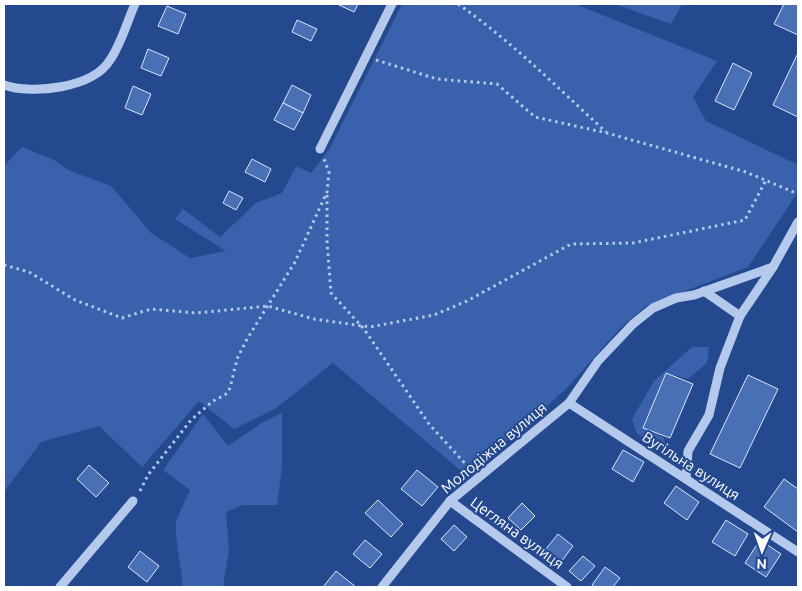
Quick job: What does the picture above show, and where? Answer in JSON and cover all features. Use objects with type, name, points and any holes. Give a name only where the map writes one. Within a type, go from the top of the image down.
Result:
[{"type":"street","points":[[4,85],[16,89],[67,86],[91,77],[110,61],[135,4]]},
{"type":"street","points":[[320,149],[392,4]]},
{"type":"street","points":[[686,479],[688,451],[709,415],[720,368],[740,316],[773,267],[798,222]]},
{"type":"street","name":"Молодіжна вулиця","points":[[382,587],[450,501],[570,403],[598,361],[632,324],[652,308],[676,298],[704,291],[773,267]]},
{"type":"street","points":[[704,291],[740,316]]},
{"type":"street","name":"Вугільна вулиця","points":[[570,403],[798,552]]},
{"type":"street","points":[[60,587],[132,501]]},
{"type":"street","name":"Цегляна вулиця","points":[[450,501],[567,587]]},
{"type":"path","points":[[458,4],[514,48],[607,132]]},
{"type":"path","points":[[367,56],[386,65],[437,79],[497,84],[535,117],[607,132],[746,172],[798,194]]},
{"type":"path","points":[[320,149],[328,172],[327,241],[331,293],[361,326],[407,388],[429,424],[478,478]]},
{"type":"path","points":[[4,266],[29,272],[75,300],[122,318],[151,309],[196,313],[268,306],[314,319],[370,327],[434,316],[467,301],[571,244],[633,243],[745,220],[766,180]]},
{"type":"path","points":[[132,501],[148,475],[191,420],[213,401],[225,395],[230,388],[237,359],[295,262],[327,192]]},
{"type":"shaded area","points":[[402,4],[575,4],[717,61],[693,97],[706,121],[798,165],[798,192],[748,267],[646,306],[622,326],[565,390],[476,468],[460,470],[333,363],[275,409],[234,429],[199,401],[142,467],[99,426],[41,442],[4,492],[4,166],[22,147],[54,160],[68,170],[111,186],[151,233],[190,258],[226,251],[175,219],[183,209],[220,237],[256,203],[282,193],[296,166],[311,173],[330,148]]},
{"type":"shaded area","points":[[615,4],[682,4],[671,24]]},
{"type":"shaded area","points":[[692,347],[709,347],[707,363],[688,379],[666,373],[644,427],[664,438],[666,449],[637,434],[632,419],[654,381]]},
{"type":"shaded area","points":[[282,413],[282,468],[277,505],[242,505],[226,512],[229,549],[223,587],[183,587],[176,536],[176,521],[190,490],[163,470],[203,414],[228,446],[260,424]]},
{"type":"building","points":[[337,4],[358,4],[354,12]]},
{"type":"building","points":[[784,4],[798,4],[798,35],[774,24]]},
{"type":"building","points":[[167,6],[186,14],[178,34],[158,26]]},
{"type":"building","points":[[297,20],[317,29],[311,41],[292,32]]},
{"type":"building","points":[[148,49],[169,58],[161,76],[141,68]]},
{"type":"building","points":[[798,53],[798,117],[773,105]]},
{"type":"building","points":[[733,63],[752,73],[734,110],[715,101]]},
{"type":"building","points":[[292,85],[311,95],[303,113],[283,103]]},
{"type":"building","points":[[133,86],[151,94],[142,115],[125,108]]},
{"type":"building","points":[[283,103],[303,113],[294,130],[274,120]]},
{"type":"building","points":[[252,159],[271,169],[265,182],[245,172]]},
{"type":"building","points":[[229,191],[243,198],[236,210],[223,203]]},
{"type":"building","points":[[666,373],[693,384],[670,438],[643,428]]},
{"type":"building","points":[[748,375],[778,389],[740,468],[710,454]]},
{"type":"building","points":[[623,450],[644,462],[633,482],[612,469]]},
{"type":"building","points":[[89,465],[109,483],[96,497],[77,479]]},
{"type":"building","points":[[417,470],[438,487],[422,506],[401,489]]},
{"type":"building","points":[[784,479],[798,489],[798,532],[764,507]]},
{"type":"building","points":[[676,486],[699,502],[687,520],[664,503]]},
{"type":"building","points":[[378,500],[403,524],[391,537],[365,513]]},
{"type":"building","points":[[522,503],[535,516],[521,530],[508,518]]},
{"type":"building","points":[[726,520],[748,534],[735,556],[712,542]]},
{"type":"building","points":[[454,525],[467,537],[454,551],[441,539]]},
{"type":"building","points":[[558,534],[573,546],[561,562],[545,550]]},
{"type":"building","points":[[365,540],[382,554],[370,568],[353,554]]},
{"type":"building","points":[[760,540],[781,554],[766,577],[745,563]]},
{"type":"building","points":[[140,551],[159,566],[147,582],[128,567]]},
{"type":"building","points":[[583,556],[595,566],[581,581],[569,571]]},
{"type":"building","points":[[605,567],[620,578],[613,587],[595,587],[592,585]]},
{"type":"building","points":[[336,571],[356,587],[323,587]]}]
